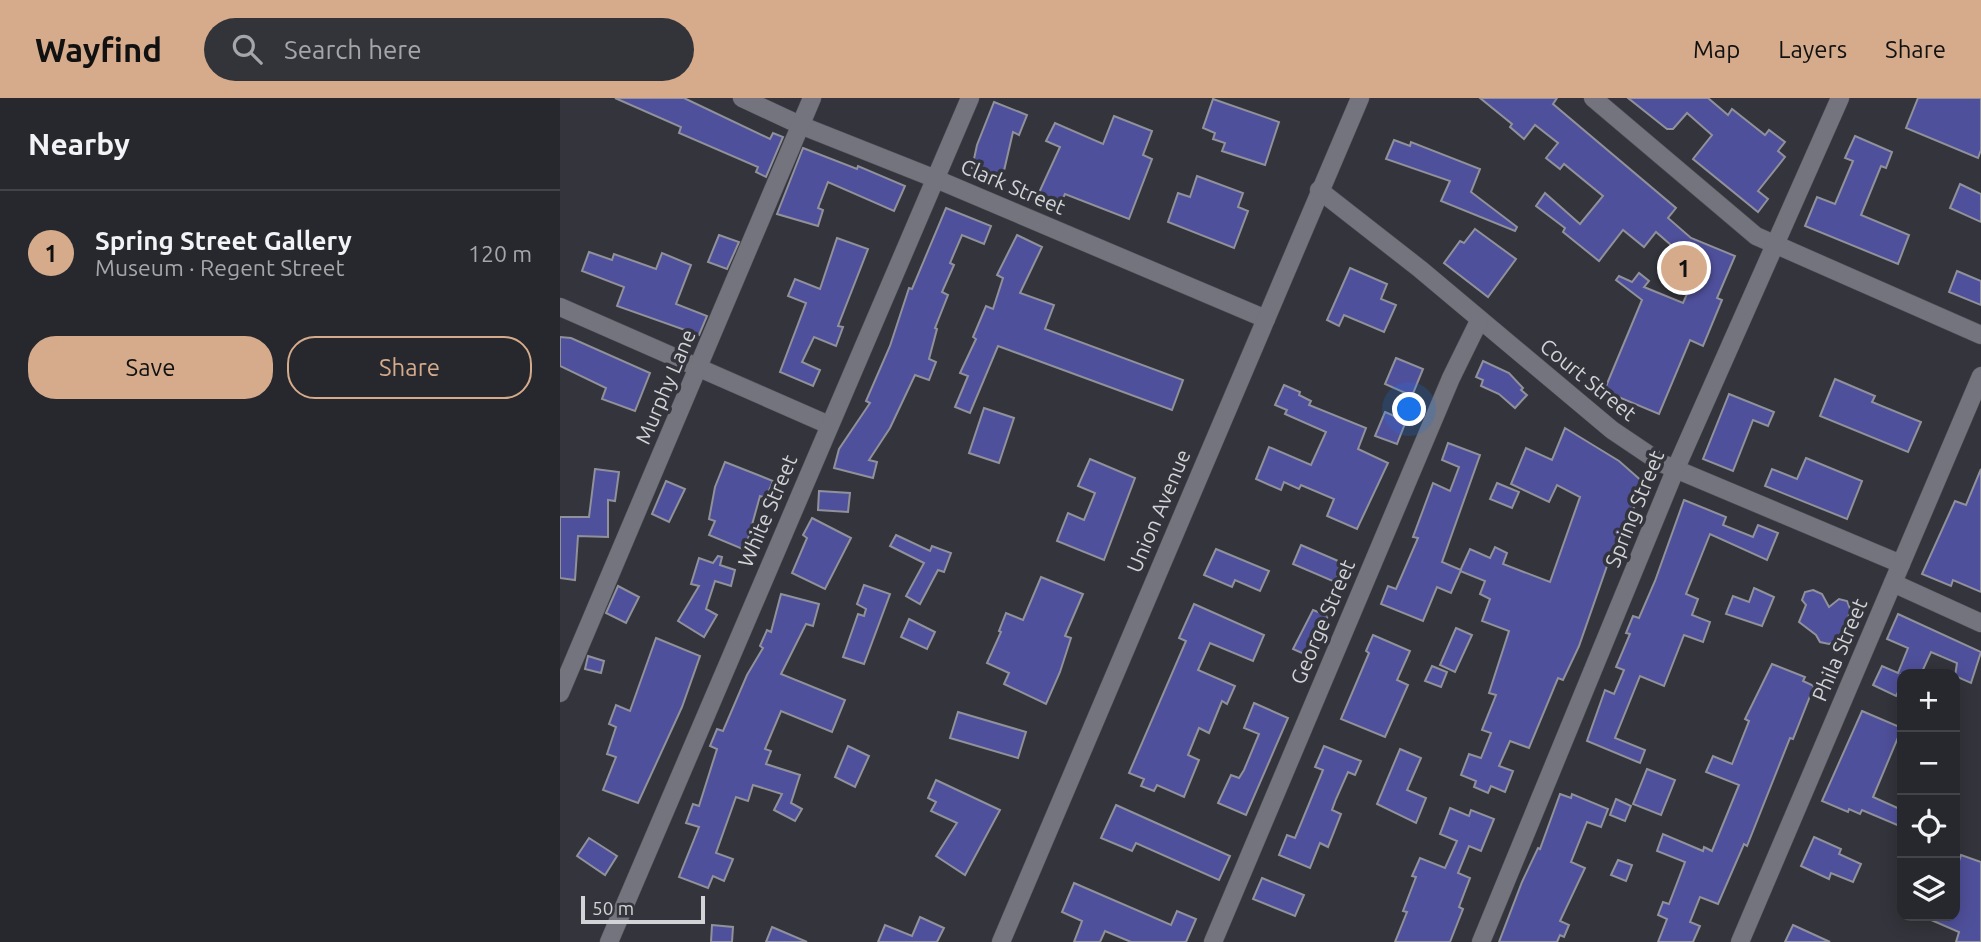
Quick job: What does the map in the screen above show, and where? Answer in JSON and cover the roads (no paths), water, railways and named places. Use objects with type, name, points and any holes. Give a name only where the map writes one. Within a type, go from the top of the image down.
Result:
[{"type":"street","name":"Clark Street","points":[[742,98],[800,125],[936,179],[1266,319]]},
{"type":"street","name":"Murphy Lane","points":[[560,693],[812,98]]},
{"type":"street","name":"White Street","points":[[609,942],[970,98]]},
{"type":"street","name":"Union Avenue","points":[[1001,942],[1360,98]]},
{"type":"street","points":[[1592,98],[1756,236],[1981,335]]},
{"type":"street","name":"Spring Street","points":[[1481,942],[1676,468],[1840,98]]},
{"type":"street","name":"Court Street","points":[[1319,190],[1420,269],[1612,430],[1661,463],[1901,564]]},
{"type":"street","points":[[560,307],[829,425]]},
{"type":"street","name":"George Street","points":[[1213,942],[1451,378],[1479,321]]},
{"type":"street","name":"Phila Street","points":[[1740,942],[1981,376]]},
{"type":"street","points":[[1893,583],[1981,623]]},
{"type":"place","name":"Spring Street Gallery","points":[[1684,268]]}]
